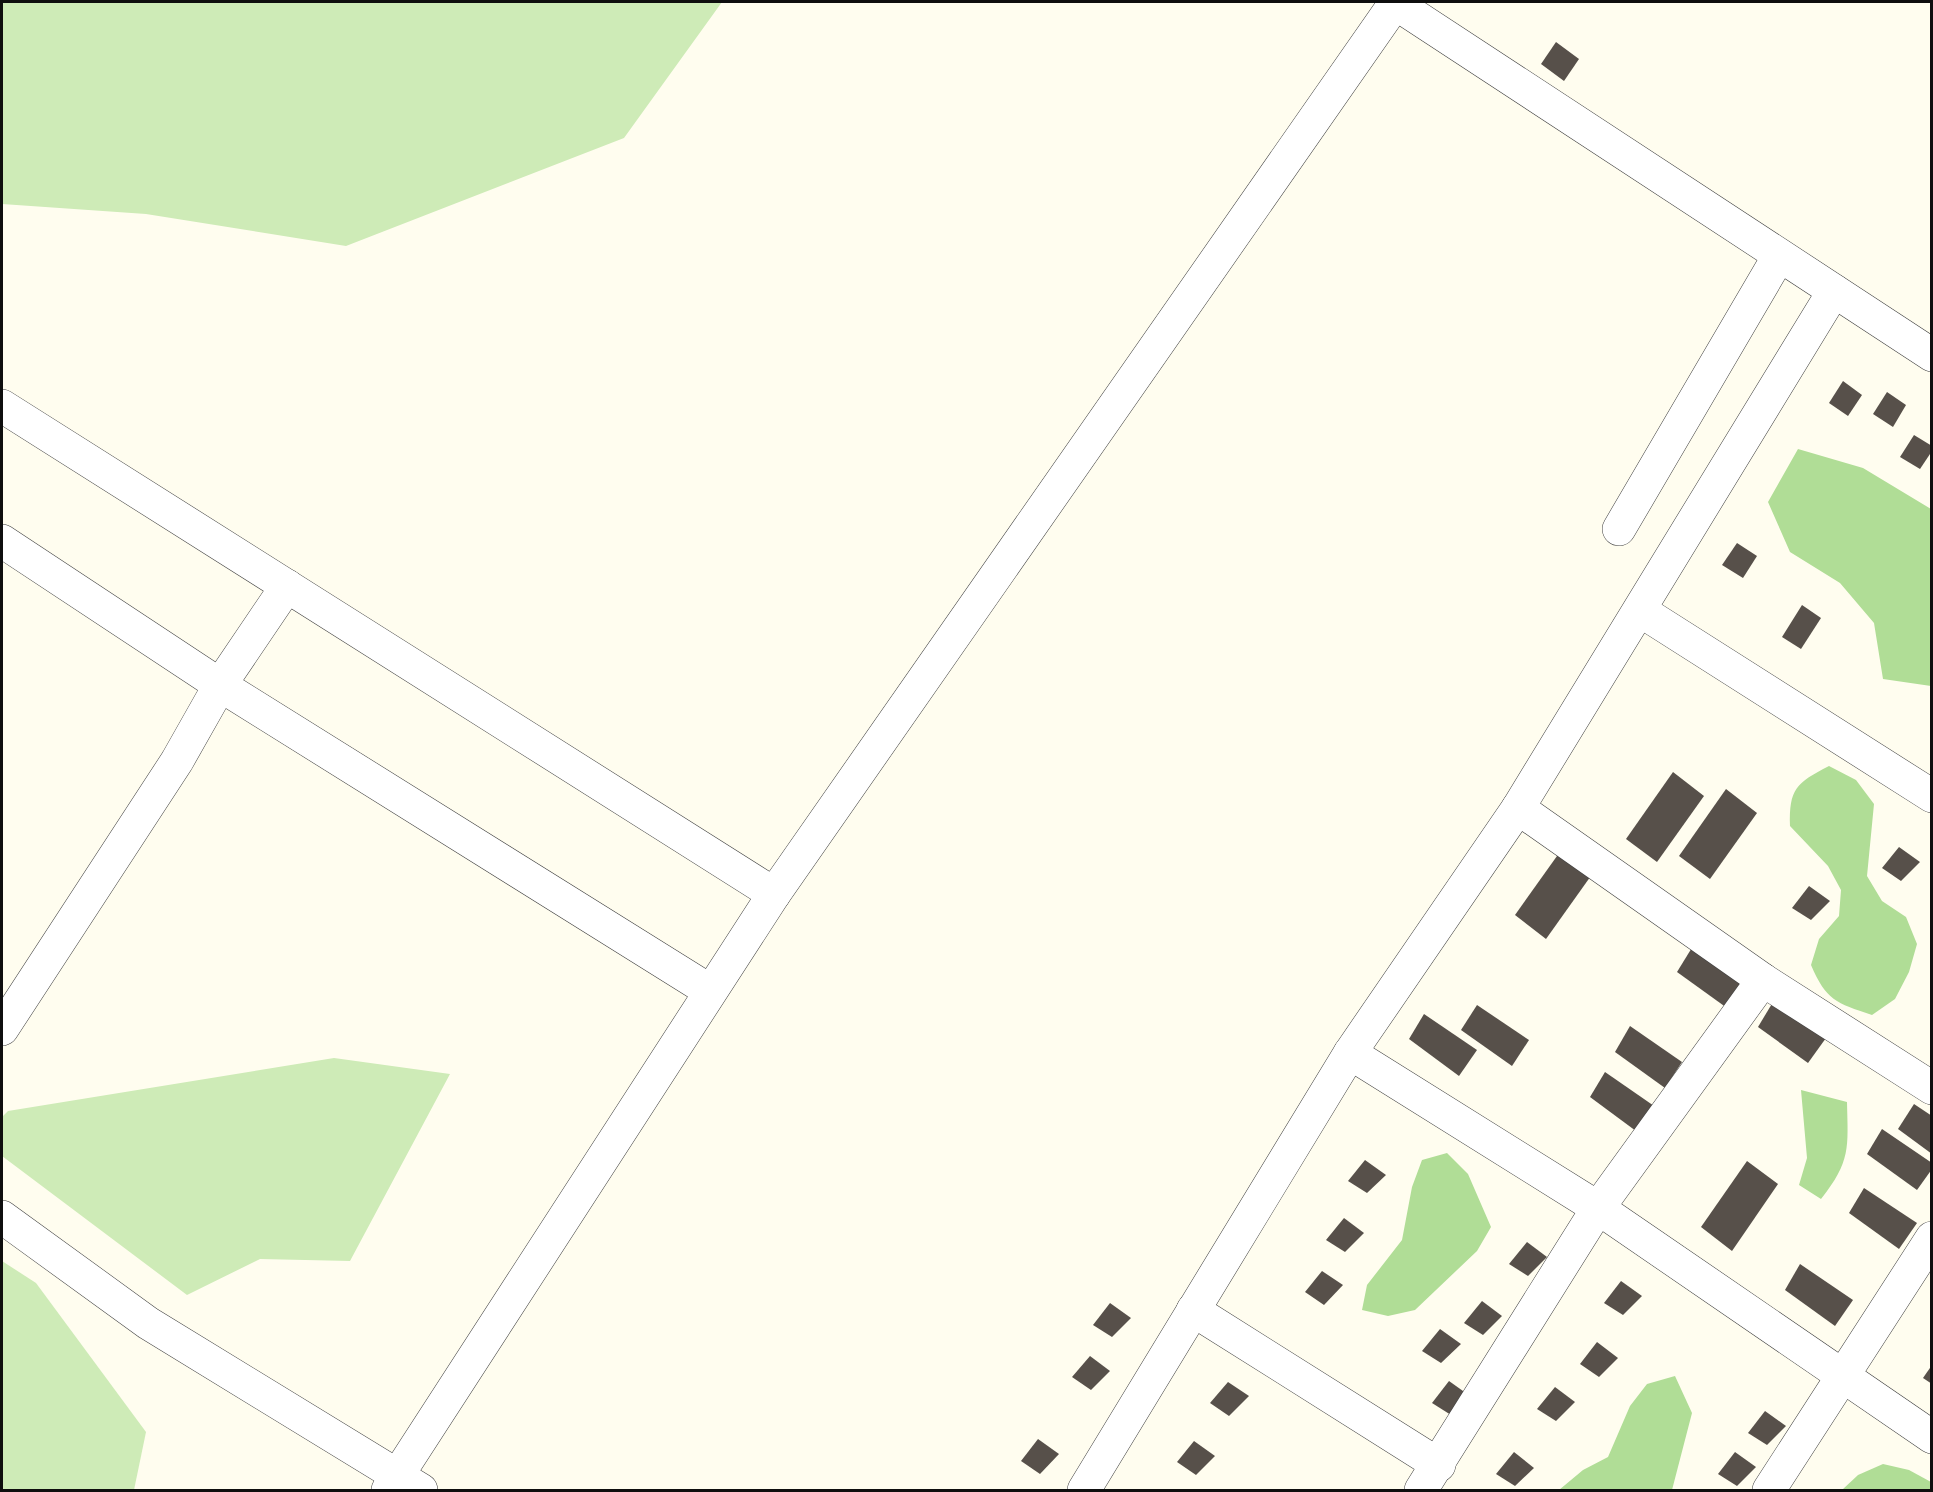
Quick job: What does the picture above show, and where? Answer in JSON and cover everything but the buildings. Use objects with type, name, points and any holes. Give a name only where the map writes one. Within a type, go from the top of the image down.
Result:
[{"type":"street","points":[[2,1216],[148,1323],[403,1485],[710,991],[774,894],[1395,2],[1932,355]]},
{"type":"street","points":[[1619,529],[1779,256]]},
{"type":"street","points":[[1084,1491],[1350,1053],[1518,808],[1641,611],[1834,291]]},
{"type":"street","points":[[2,406],[774,894]]},
{"type":"street","points":[[2,541],[220,685],[710,991]]},
{"type":"street","points":[[2,1029],[177,761],[220,685],[287,586]]},
{"type":"street","points":[[1641,611],[1932,796]]},
{"type":"street","points":[[1518,808],[1763,980],[1932,1088]]},
{"type":"street","points":[[1193,1310],[1430,1478],[1598,1208],[1763,980]]},
{"type":"street","points":[[1350,1053],[1598,1208],[1932,1437]]},
{"type":"street","points":[[1769,1491],[1932,1238]]},
{"type":"green space","points":[[2,2],[722,2],[624,138],[346,246],[146,214],[2,204]]},
{"type":"green space","points":[[1798,449],[1863,468],[1931,509],[1931,686],[1883,679],[1874,623],[1840,583],[1790,552],[1768,502]]},
{"type":"green space","points":[[1829,766],[1856,780],[1874,804],[1867,876],[1882,901],[1906,917],[1917,944],[1909,972],[1895,999],[1872,1015],[1834,999],[1822,986],[1811,965],[1819,939],[1839,916],[1841,890],[1828,866],[1790,826],[1790,813],[1793,795],[1797,788],[1809,777]]},
{"type":"green space","points":[[334,1058],[450,1074],[350,1261],[260,1259],[187,1295],[2,1156],[2,1117],[8,1111]]},
{"type":"green space","points":[[1801,1090],[1847,1102],[1846,1153],[1838,1174],[1821,1199],[1799,1185],[1807,1158]]},
{"type":"green space","points":[[1447,1153],[1468,1174],[1491,1227],[1477,1251],[1415,1310],[1388,1316],[1362,1310],[1367,1285],[1402,1240],[1412,1187],[1422,1160]]},
{"type":"green space","points":[[2,1261],[36,1283],[146,1432],[134,1490],[2,1490]]},
{"type":"green space","points":[[1675,1376],[1692,1413],[1672,1490],[1559,1490],[1583,1470],[1608,1457],[1630,1406],[1647,1384]]},
{"type":"green space","points":[[1883,1464],[1909,1470],[1931,1482],[1931,1490],[1842,1490],[1858,1475]]}]
